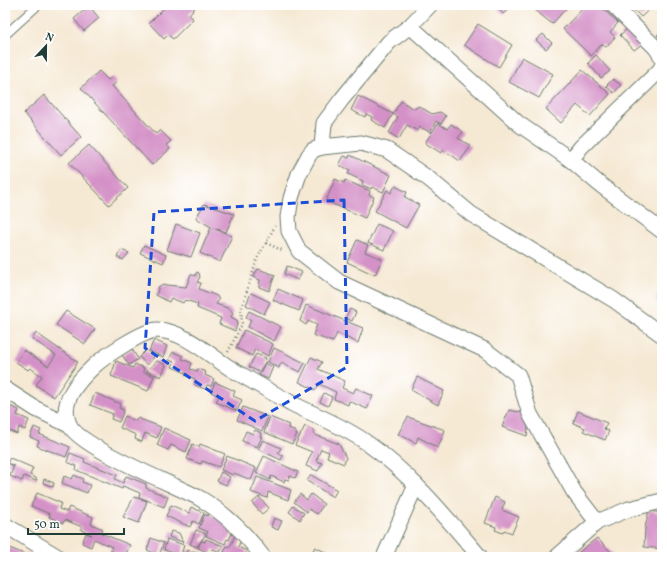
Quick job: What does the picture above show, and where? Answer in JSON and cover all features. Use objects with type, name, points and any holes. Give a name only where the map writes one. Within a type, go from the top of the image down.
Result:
[{"type":"street","points":[[322,147],[324,123],[333,111],[390,42],[410,26],[430,5]]},
{"type":"street","points":[[613,5],[656,48],[662,57]]},
{"type":"street","points":[[410,26],[519,124],[571,160],[598,183],[662,231]]},
{"type":"street","points":[[571,160],[582,147],[660,70],[662,66]]},
{"type":"street","points":[[598,522],[574,492],[530,414],[518,375],[485,350],[339,282],[299,251],[289,231],[291,198],[299,174],[313,150],[322,147],[361,143],[387,150],[429,179],[471,214],[614,300],[662,335]]},
{"type":"street","points":[[69,425],[66,409],[74,386],[94,365],[128,342],[156,330],[177,335],[200,347],[222,364],[291,403],[367,442],[416,485],[480,557]]},
{"type":"street","points":[[5,389],[36,409],[69,425],[82,439],[156,478],[201,499],[227,517],[246,534],[263,557]]},
{"type":"street","points":[[384,557],[416,485]]},
{"type":"street","points":[[557,557],[598,522],[629,509],[662,501]]},
{"type":"street","points":[[5,526],[58,557]]},
{"type":"lane","points":[[5,34],[38,5]]},
{"type":"path","points":[[222,364],[242,324],[241,310],[257,259],[276,223]]},
{"type":"highlighted area","points":[[344,200],[347,367],[255,421],[145,348],[154,212]]},
{"type":"building","points":[[167,5],[194,5],[196,7],[189,14],[193,19],[173,39],[168,35],[164,39],[149,23]]},
{"type":"building","points":[[495,5],[513,5],[503,14]]},
{"type":"building","points":[[537,5],[569,5],[552,24],[534,9]]},
{"type":"building","points":[[586,5],[599,5],[618,23],[610,32],[615,37],[606,47],[602,44],[591,56],[563,29]]},
{"type":"building","points":[[629,5],[654,5],[641,17]]},
{"type":"building","points":[[89,6],[99,18],[84,31],[74,19]]},
{"type":"building","points":[[478,24],[512,45],[499,67],[464,45]]},
{"type":"building","points":[[627,29],[642,44],[634,50],[620,35]]},
{"type":"building","points":[[662,30],[662,41],[657,35]]},
{"type":"building","points":[[543,34],[552,43],[546,49],[536,40]]},
{"type":"building","points":[[596,55],[610,71],[601,78],[588,63]]},
{"type":"building","points":[[522,57],[553,74],[539,98],[509,82]]},
{"type":"building","points":[[582,70],[610,94],[590,116],[577,105],[561,123],[546,109]]},
{"type":"building","points":[[99,71],[108,80],[112,77],[117,82],[112,86],[156,134],[160,130],[171,141],[166,145],[170,149],[152,165],[81,88]]},
{"type":"building","points":[[613,79],[621,85],[614,93],[606,86]]},
{"type":"building","points":[[44,95],[81,137],[61,155],[24,113]]},
{"type":"building","points":[[358,96],[393,114],[385,128],[371,120],[372,117],[366,114],[365,117],[351,110]]},
{"type":"building","points":[[401,101],[414,109],[419,106],[432,114],[440,112],[446,116],[441,124],[436,121],[430,132],[420,127],[418,131],[407,125],[399,139],[389,133],[398,117],[393,114]]},
{"type":"building","points":[[438,123],[447,129],[451,124],[463,132],[458,138],[471,146],[460,161],[444,150],[441,153],[425,143]]},
{"type":"building","points":[[89,145],[128,188],[109,205],[69,163]]},
{"type":"building","points":[[350,155],[391,175],[383,192],[372,187],[371,189],[362,185],[363,181],[348,174],[350,170],[339,165],[344,156],[349,158]]},
{"type":"building","points":[[335,179],[344,183],[345,180],[370,191],[369,195],[374,197],[365,218],[326,201]]},
{"type":"building","points":[[395,186],[407,192],[405,197],[419,205],[406,228],[375,211],[387,190],[391,193]]},
{"type":"building","points":[[204,204],[234,214],[226,232],[213,228],[232,236],[220,262],[200,253],[211,227],[196,218]]},
{"type":"building","points":[[176,224],[200,233],[191,257],[167,250]]},
{"type":"building","points":[[377,224],[393,231],[384,250],[368,243]]},
{"type":"building","points":[[357,240],[368,245],[365,252],[382,259],[375,275],[347,262]]},
{"type":"building","points":[[144,245],[166,255],[163,263],[140,253]]},
{"type":"building","points":[[121,250],[129,253],[123,260],[117,257]]},
{"type":"building","points":[[287,266],[302,272],[298,280],[284,274]]},
{"type":"building","points":[[258,269],[275,275],[269,291],[259,287],[260,280],[253,277]]},
{"type":"building","points":[[197,272],[199,273],[200,277],[197,282],[201,283],[199,289],[217,296],[219,300],[216,304],[230,309],[233,313],[231,317],[238,321],[235,331],[219,324],[221,318],[197,308],[198,304],[185,300],[183,303],[171,298],[169,302],[156,295],[159,286],[166,285],[186,287],[191,274],[195,276]]},
{"type":"building","points":[[662,281],[662,303],[656,301]]},
{"type":"building","points":[[278,289],[303,300],[299,311],[273,300]]},
{"type":"building","points":[[251,293],[270,302],[264,314],[246,305]]},
{"type":"building","points":[[306,305],[363,328],[358,343],[337,333],[333,342],[313,335],[317,325],[308,321],[306,325],[300,321]]},
{"type":"building","points":[[350,309],[356,312],[352,321],[345,318]]},
{"type":"building","points":[[66,311],[95,329],[85,344],[56,325]]},
{"type":"building","points":[[249,311],[281,327],[274,341],[248,327],[251,320],[246,317]]},
{"type":"building","points":[[244,330],[273,344],[268,356],[255,349],[252,356],[236,348]]},
{"type":"building","points":[[36,333],[78,362],[54,397],[36,385],[42,376],[30,368],[28,370],[16,362],[24,350],[48,366],[56,355],[32,339]]},
{"type":"building","points":[[154,340],[167,346],[163,357],[149,351]]},
{"type":"building","points":[[274,348],[305,363],[300,372],[281,363],[279,368],[268,362]]},
{"type":"building","points":[[132,349],[138,359],[129,365],[122,355]]},
{"type":"building","points":[[146,350],[154,357],[147,365],[139,357]]},
{"type":"building","points":[[173,352],[183,356],[182,359],[192,363],[190,369],[197,371],[198,369],[206,372],[205,375],[214,379],[211,386],[207,385],[205,389],[195,385],[195,379],[172,367],[174,362],[169,360]]},
{"type":"building","points":[[256,354],[266,358],[265,363],[259,372],[249,367]]},
{"type":"building","points":[[311,357],[322,362],[318,369],[345,381],[342,388],[353,393],[356,388],[373,396],[367,409],[349,401],[348,405],[334,399],[336,392],[319,384],[316,390],[299,382]]},
{"type":"building","points":[[116,361],[133,368],[135,364],[144,368],[143,372],[154,376],[148,391],[111,376]]},
{"type":"building","points":[[157,361],[166,365],[161,377],[146,371]]},
{"type":"building","points":[[265,363],[273,367],[268,379],[259,375]]},
{"type":"building","points":[[417,377],[444,391],[438,405],[411,390]]},
{"type":"building","points":[[215,382],[235,391],[233,396],[242,400],[237,411],[216,402],[219,396],[211,392]]},
{"type":"building","points":[[95,393],[121,404],[119,408],[124,410],[119,422],[111,419],[113,414],[90,405]]},
{"type":"building","points":[[324,393],[332,397],[328,406],[320,402]]},
{"type":"building","points":[[5,404],[19,410],[17,415],[29,420],[25,430],[19,427],[17,434],[5,429]]},
{"type":"building","points":[[243,407],[268,417],[262,431],[237,420]]},
{"type":"building","points":[[509,410],[530,414],[527,436],[502,427]]},
{"type":"building","points":[[578,411],[607,423],[604,429],[609,431],[605,440],[583,431],[585,428],[573,423]]},
{"type":"building","points":[[125,416],[136,421],[137,418],[161,427],[157,438],[145,433],[142,442],[135,439],[136,435],[120,428]]},
{"type":"building","points":[[270,417],[289,425],[288,428],[294,430],[297,434],[292,444],[264,432]]},
{"type":"building","points":[[408,417],[445,430],[438,448],[418,437],[416,443],[398,434]]},
{"type":"building","points":[[305,426],[315,431],[313,434],[339,444],[346,458],[344,464],[327,457],[329,452],[321,449],[316,461],[322,463],[318,471],[306,466],[312,452],[295,445]]},
{"type":"building","points":[[34,427],[41,430],[39,434],[70,447],[66,457],[37,446],[39,441],[30,437]]},
{"type":"building","points":[[164,428],[191,440],[186,452],[171,445],[168,450],[157,445]]},
{"type":"building","points":[[255,430],[261,433],[260,437],[262,437],[257,447],[242,441],[246,431],[253,434]]},
{"type":"building","points":[[263,440],[281,448],[278,453],[283,456],[281,460],[258,449]]},
{"type":"building","points":[[192,444],[199,447],[200,444],[225,454],[219,467],[202,461],[201,464],[187,459]]},
{"type":"building","points":[[70,453],[85,459],[84,462],[117,475],[115,479],[123,483],[126,476],[146,484],[146,488],[168,497],[164,507],[139,497],[140,493],[123,486],[122,489],[76,470],[77,466],[67,462]]},
{"type":"building","points":[[227,456],[256,468],[251,480],[234,473],[233,475],[221,470]]},
{"type":"building","points":[[264,456],[298,472],[295,478],[290,476],[289,480],[285,479],[284,482],[271,476],[270,480],[256,473]]},
{"type":"building","points":[[10,458],[33,468],[30,475],[37,479],[36,481],[24,476],[22,481],[10,476],[14,466],[7,463]]},
{"type":"building","points":[[221,472],[230,477],[226,485],[217,481]]},
{"type":"building","points":[[74,475],[83,479],[82,482],[90,485],[87,493],[62,483],[64,476],[72,479]]},
{"type":"building","points":[[311,475],[337,490],[333,497],[307,481]]},
{"type":"building","points":[[257,477],[291,490],[288,500],[268,492],[267,498],[251,492]]},
{"type":"building","points":[[44,479],[54,483],[53,487],[43,483]]},
{"type":"building","points":[[37,493],[61,503],[59,509],[67,512],[69,507],[93,517],[91,524],[103,529],[101,533],[130,545],[125,556],[110,550],[112,547],[94,539],[91,547],[82,543],[86,533],[92,535],[81,530],[82,527],[65,520],[63,523],[49,517],[50,514],[31,506]]},
{"type":"building","points":[[300,494],[307,500],[311,494],[324,504],[317,514],[309,509],[307,512],[294,502]]},
{"type":"building","points":[[134,497],[147,501],[139,523],[123,517]]},
{"type":"building","points":[[259,497],[269,508],[262,514],[252,503]]},
{"type":"building","points":[[495,497],[505,502],[502,510],[519,517],[512,533],[504,530],[503,533],[495,530],[496,527],[485,523]]},
{"type":"building","points":[[171,505],[189,513],[191,507],[204,513],[199,524],[193,521],[190,527],[166,516]]},
{"type":"building","points":[[293,506],[304,513],[300,520],[289,512]]},
{"type":"building","points":[[649,510],[662,514],[662,549],[644,547],[645,528]]},
{"type":"building","points":[[209,513],[234,528],[229,540],[227,539],[225,544],[206,536],[208,532],[199,528],[205,514],[207,516]]},
{"type":"building","points":[[274,518],[282,521],[278,530],[271,527]]},
{"type":"building","points":[[196,530],[206,534],[197,547],[190,544]]},
{"type":"building","points":[[171,531],[179,533],[183,542],[169,537]]},
{"type":"building","points":[[236,533],[243,535],[238,547],[247,551],[245,555],[251,557],[222,556],[227,546],[230,547]]},
{"type":"building","points":[[151,538],[164,543],[159,555],[147,550]]},
{"type":"building","points":[[597,538],[614,555],[612,557],[584,557],[579,552]]},
{"type":"building","points":[[167,539],[184,545],[181,555],[164,550]]},
{"type":"building","points":[[206,539],[223,546],[220,552],[213,549],[211,554],[198,548],[201,541],[205,542]]},
{"type":"building","points":[[5,546],[24,554],[23,557],[6,557]]},
{"type":"building","points":[[315,547],[335,557],[309,557]]},
{"type":"building","points":[[187,550],[198,552],[197,555],[203,557],[185,557]]},
{"type":"building","points":[[28,553],[38,557],[26,557]]}]
